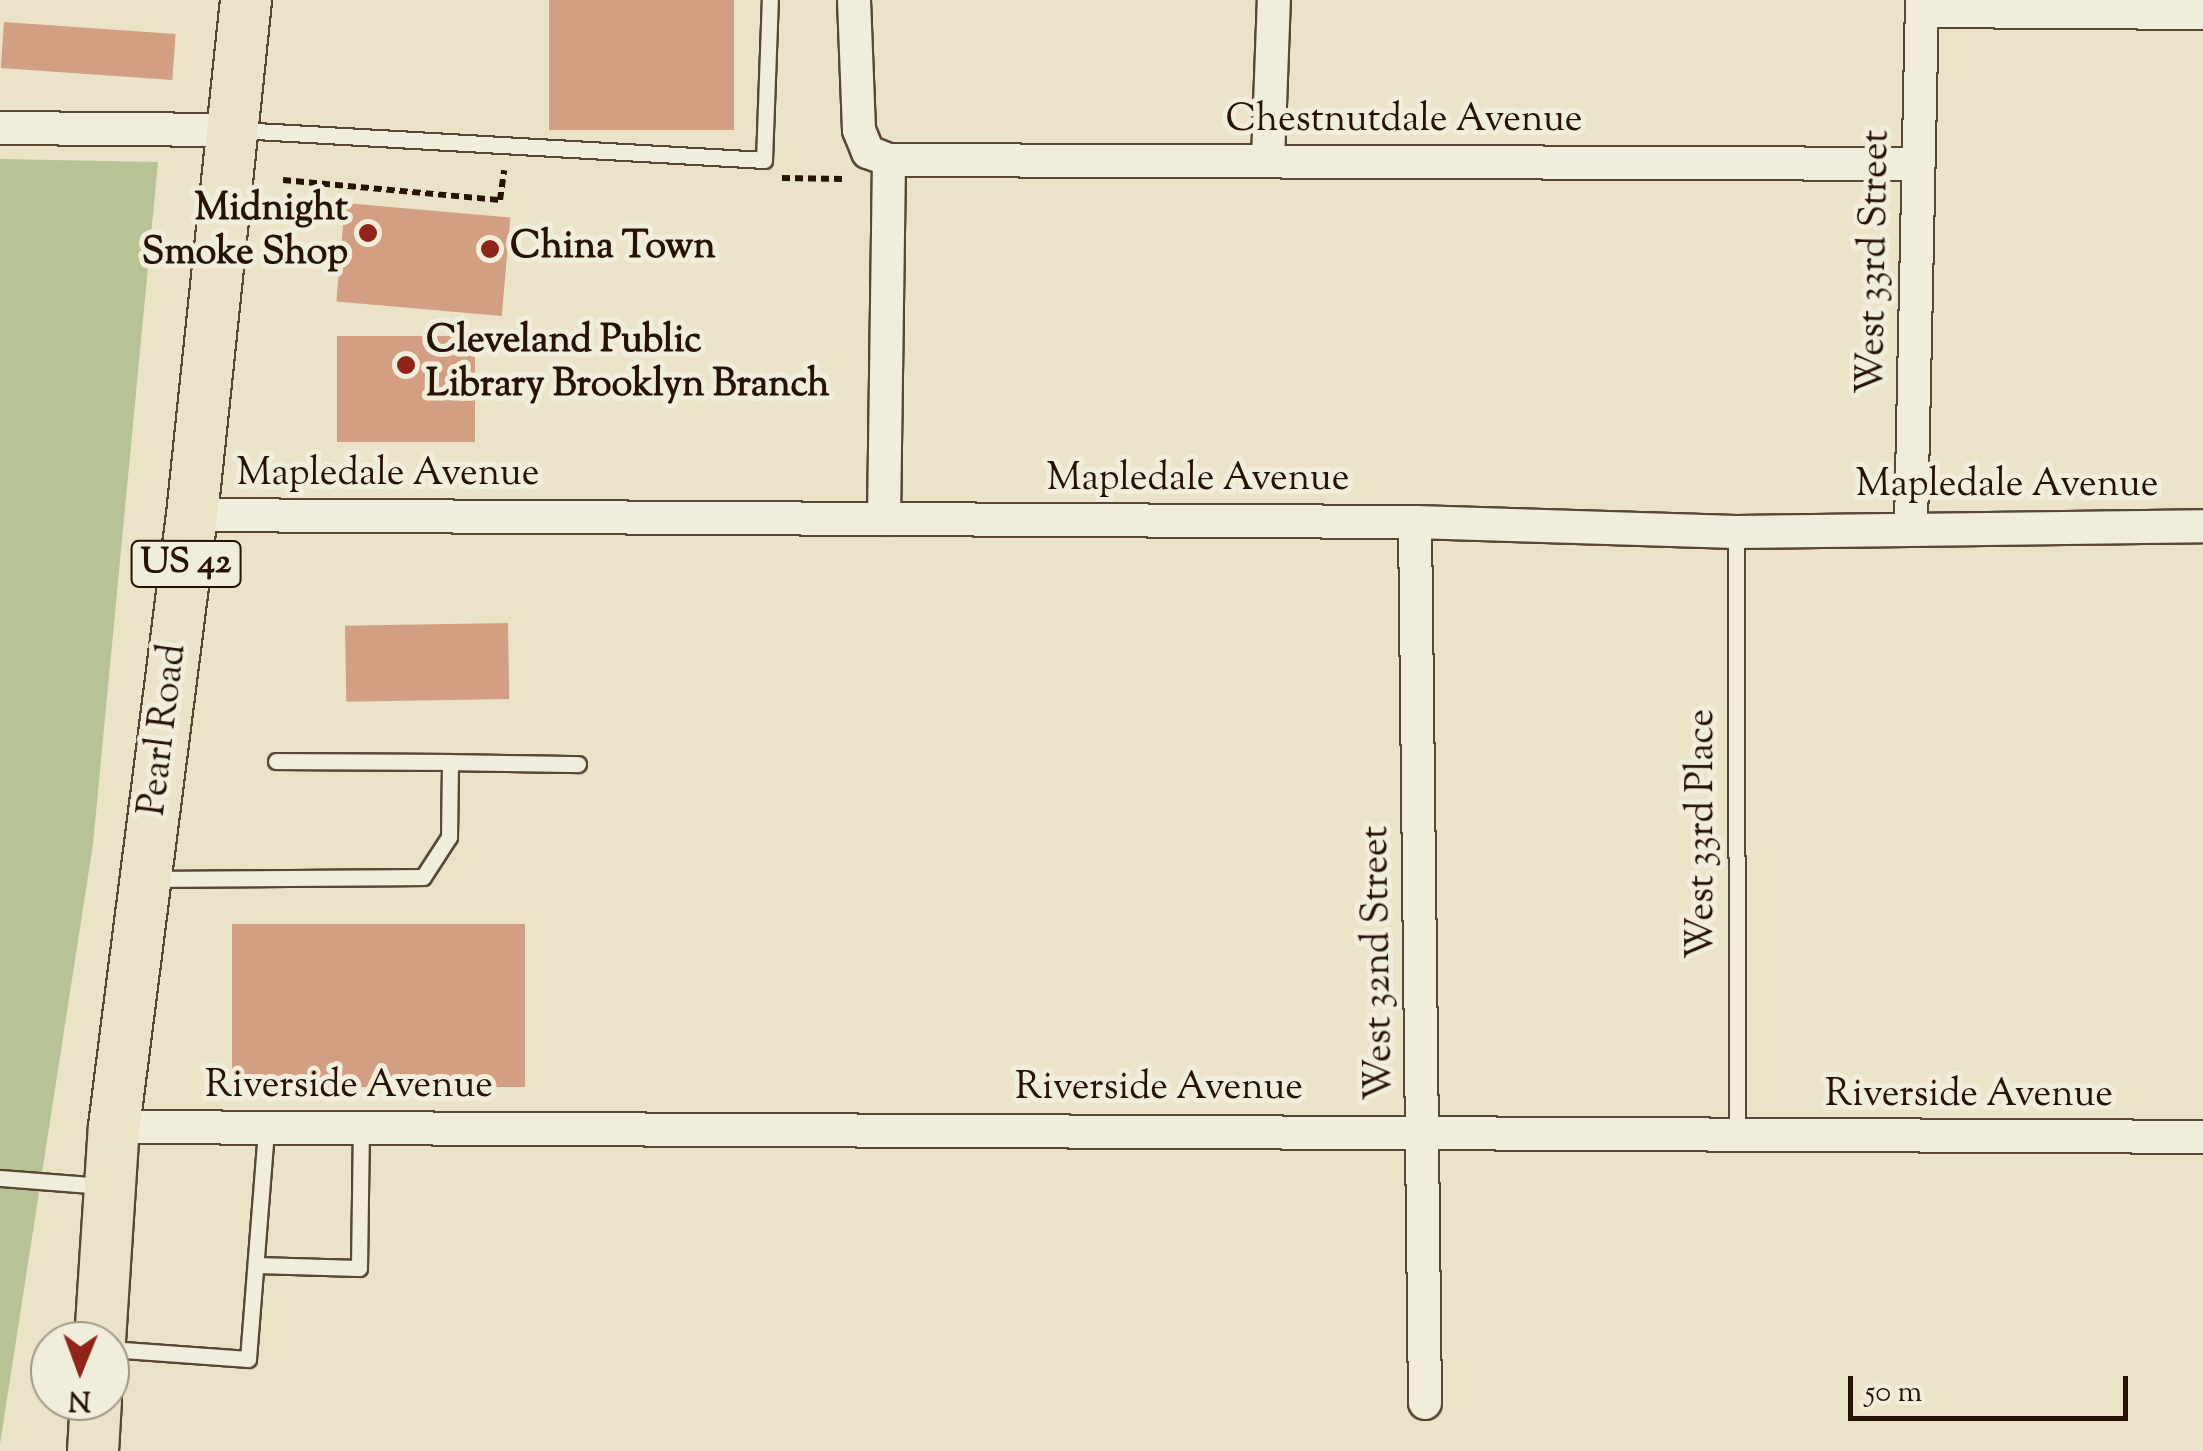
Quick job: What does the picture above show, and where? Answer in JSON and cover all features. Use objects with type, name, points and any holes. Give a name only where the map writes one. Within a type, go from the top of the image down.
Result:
[{"type":"main road","name":"Pearl Road","points":[[101,1321],[114,1128],[192,515],[246,0]]},
{"type":"main road","points":[[93,1451],[95,1421]]},
{"type":"street","points":[[854,0],[860,130],[868,152],[889,160],[884,518]]},
{"type":"street","points":[[1268,160],[1274,0]]},
{"type":"street","points":[[1922,5],[2203,13]]},
{"type":"street","name":"West 33rd Street","points":[[1911,526],[1922,5]]},
{"type":"street","points":[[0,128],[235,130]]},
{"type":"street","name":"Chestnutdale Avenue","points":[[889,160],[1918,164]]},
{"type":"street","name":"Mapledale Avenue","points":[[192,515],[1415,522],[1736,532],[1911,526],[2203,526]]},
{"type":"street","name":"West 32nd Street","points":[[1415,522],[1425,1403]]},
{"type":"street","name":"Riverside Avenue","points":[[114,1128],[1422,1130],[1737,1136],[2203,1137]]},
{"type":"lane","points":[[235,130],[764,160],[770,0]]},
{"type":"lane","name":"West 33rd Place","points":[[1736,532],[1737,1136]]},
{"type":"lane","points":[[276,761],[578,764]]},
{"type":"lane","points":[[146,879],[423,877],[449,838],[450,762]]},
{"type":"lane","points":[[130,1350],[248,1359],[266,1128]]},
{"type":"lane","points":[[256,1265],[359,1268],[361,1128]]},
{"type":"lane","points":[[0,1178],[110,1188]]},
{"type":"path","points":[[283,180],[500,200],[505,161]]},
{"type":"path","points":[[775,178],[856,179]]},
{"type":"green space","points":[[0,159],[158,162],[93,844],[0,1444]]},
{"type":"building","points":[[549,0],[734,0],[734,130],[549,130]]},
{"type":"building","points":[[4,22],[176,34],[172,80],[1,68]]},
{"type":"building","points":[[345,203],[510,217],[502,316],[336,302]]},
{"type":"building","name":"Cleveland Public Library Brooklyn Branch","points":[[337,336],[475,336],[475,442],[337,442]]},
{"type":"building","points":[[508,623],[509,699],[346,702],[345,626]]},
{"type":"building","points":[[232,924],[525,924],[525,1087],[232,1087]]},
{"type":"place","name":"Midnight Smoke Shop","points":[[368,233]]},
{"type":"place","name":"China Town","points":[[490,249]]},
{"type":"place","name":"Cleveland Public Library Brooklyn Branch","points":[[406,365]]}]
